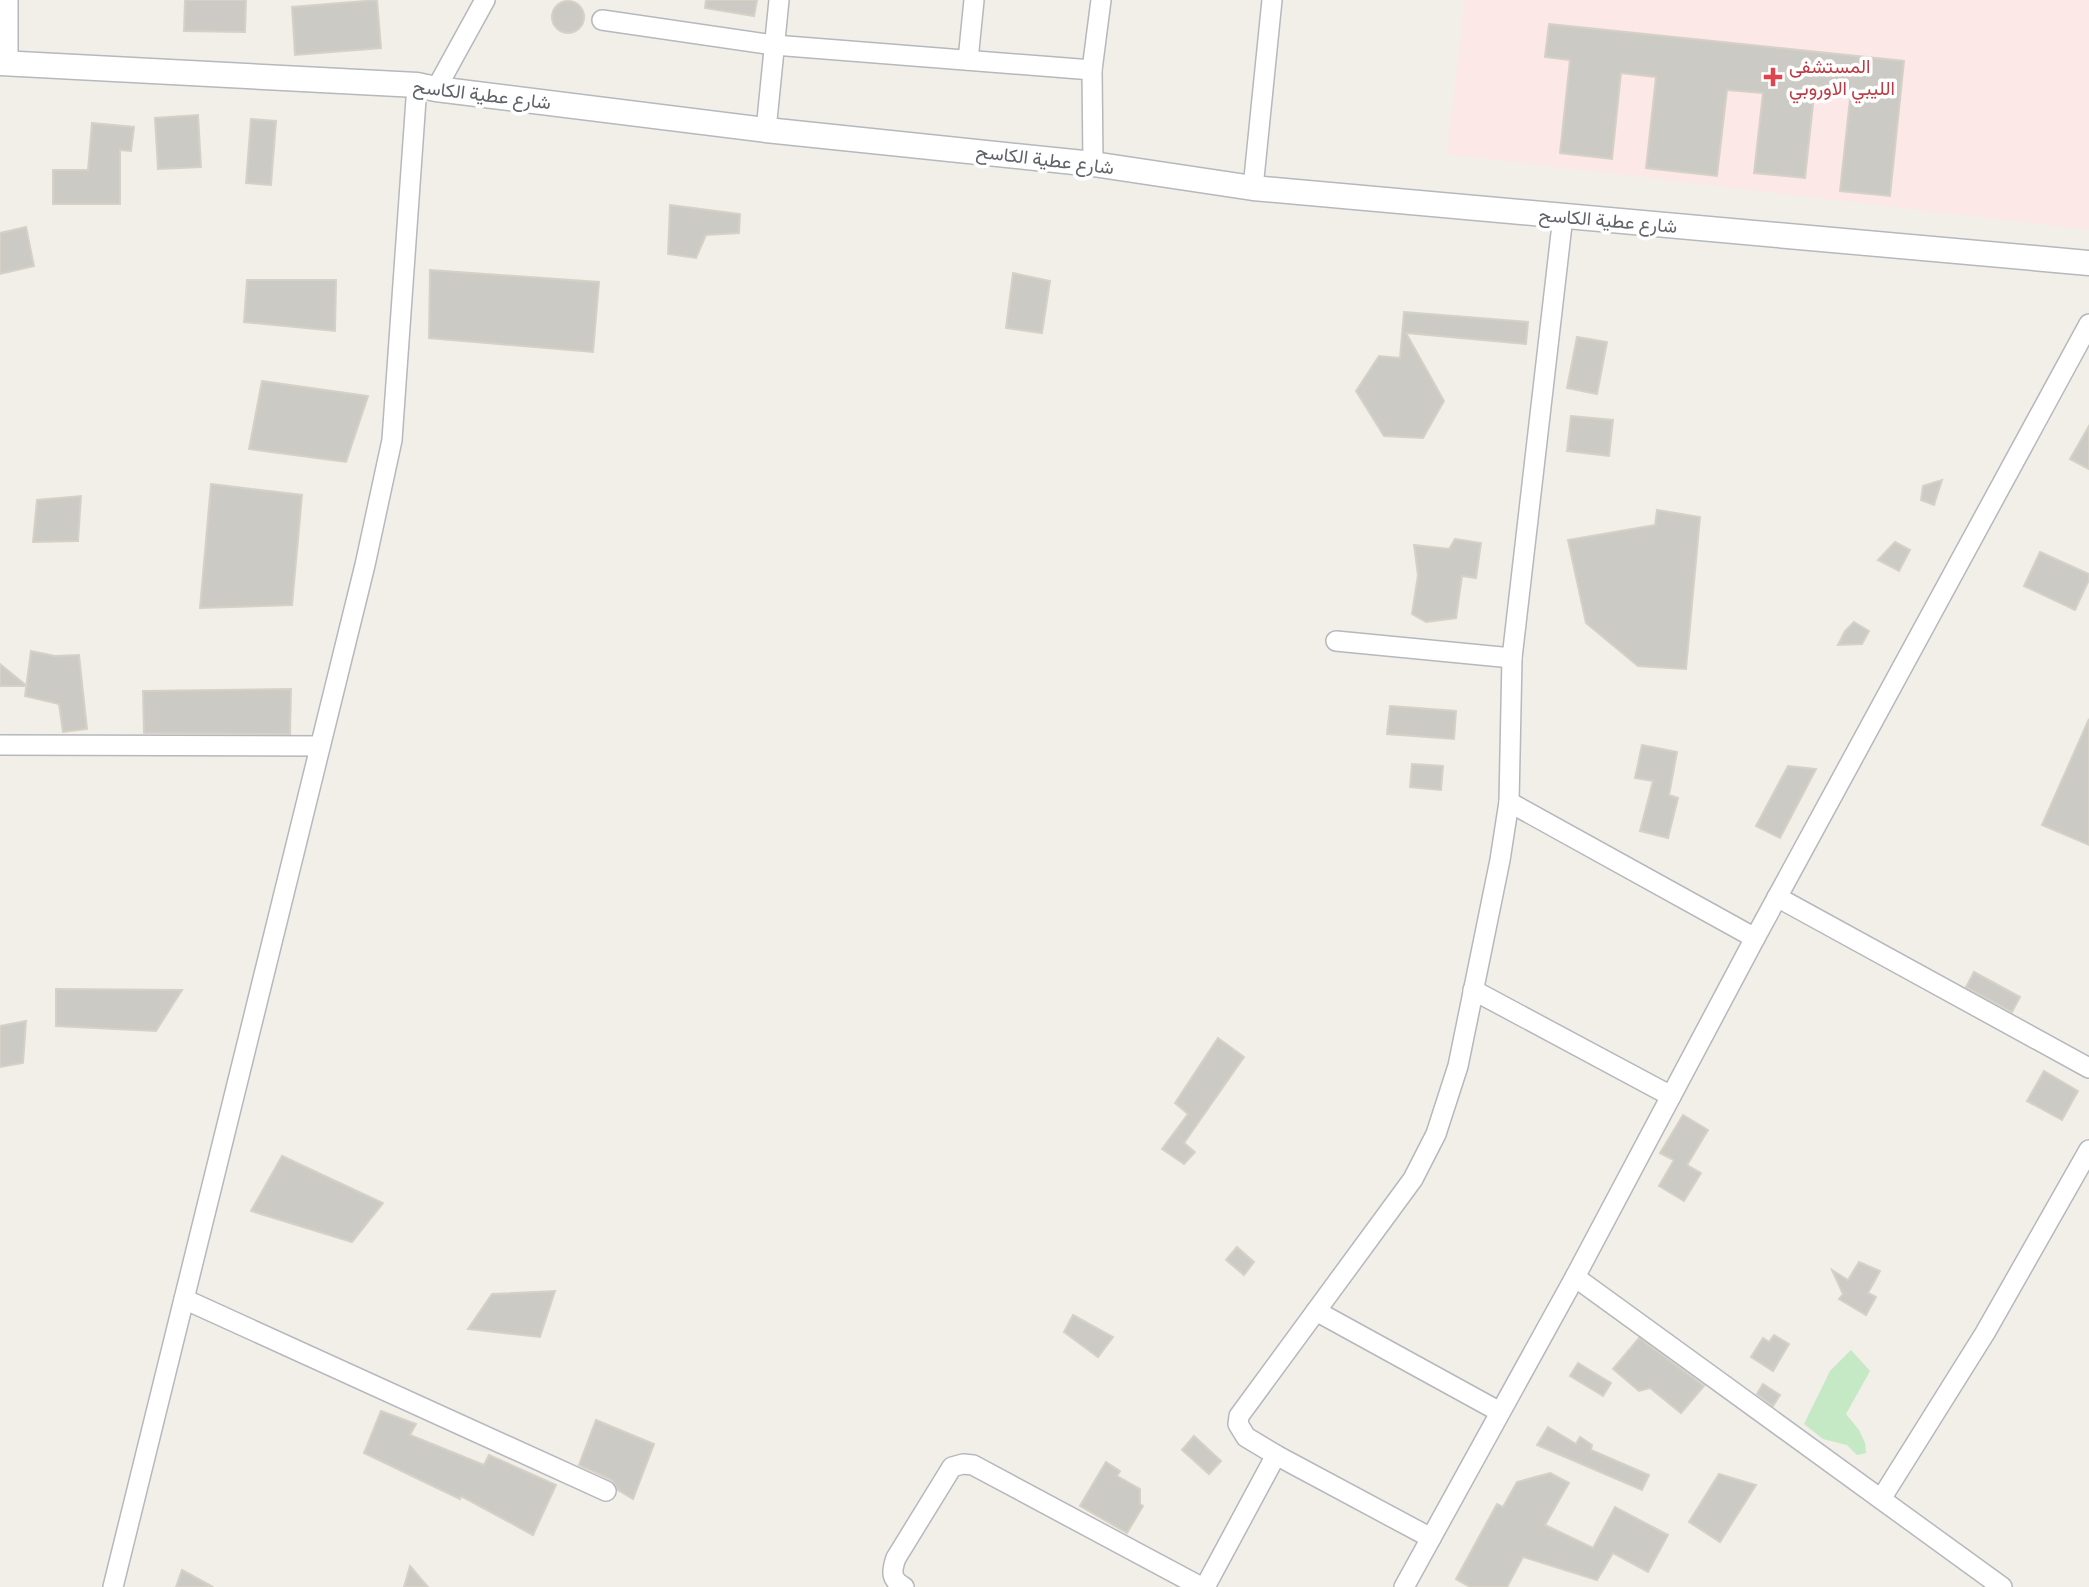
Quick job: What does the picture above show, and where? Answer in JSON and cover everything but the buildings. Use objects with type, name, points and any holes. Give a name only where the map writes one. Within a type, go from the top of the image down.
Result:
[{"type":"street","points":[[4,63],[8,0]]},
{"type":"street","points":[[113,1587],[365,565],[392,440],[426,87],[485,0]]},
{"type":"street","points":[[766,130],[779,0]]},
{"type":"street","points":[[968,0],[974,0],[968,60]]},
{"type":"street","points":[[1093,164],[1092,70],[1101,0]]},
{"type":"street","points":[[1253,188],[1272,0]]},
{"type":"street","points":[[601,20],[774,45],[1092,70]]},
{"type":"street","name":"شارع عطية الكاسح","points":[[4,63],[426,87],[766,130],[1093,164],[1253,188],[2089,263]]},
{"type":"street","points":[[1431,1538],[1276,1455],[1247,1437],[1238,1424],[1239,1416],[1413,1179],[1436,1134],[1458,1066],[1500,860],[1509,802],[1512,658],[1563,216]]},
{"type":"street","points":[[1404,1587],[1576,1277],[1777,897],[2089,324]]},
{"type":"street","points":[[1336,641],[1512,658]]},
{"type":"street","points":[[0,745],[320,746]]},
{"type":"street","points":[[1509,802],[1755,938]]},
{"type":"street","points":[[1777,897],[2089,1068]]},
{"type":"street","points":[[1474,990],[1671,1096]]},
{"type":"street","points":[[1881,1499],[1985,1333],[2089,1150]]},
{"type":"street","points":[[1576,1277],[2002,1587]]},
{"type":"street","points":[[184,1299],[606,1491]]},
{"type":"street","points":[[1316,1311],[1500,1412]]},
{"type":"street","points":[[904,1587],[896,1583],[893,1576],[896,1558],[952,1467],[963,1464],[973,1465],[1203,1587],[1276,1455]]},
{"type":"shaded area","name":"المستشفی الليبي الاوروبي","points":[[1465,0],[2089,0],[2089,230],[1447,154]]},
{"type":"green space","points":[[1851,1350],[1870,1371],[1846,1414],[1859,1430],[1865,1443],[1866,1453],[1857,1455],[1847,1445],[1823,1439],[1804,1424],[1830,1371]]},
{"type":"place","name":"المستشفی الليبي الاوروبي","points":[[1773,77]]}]
